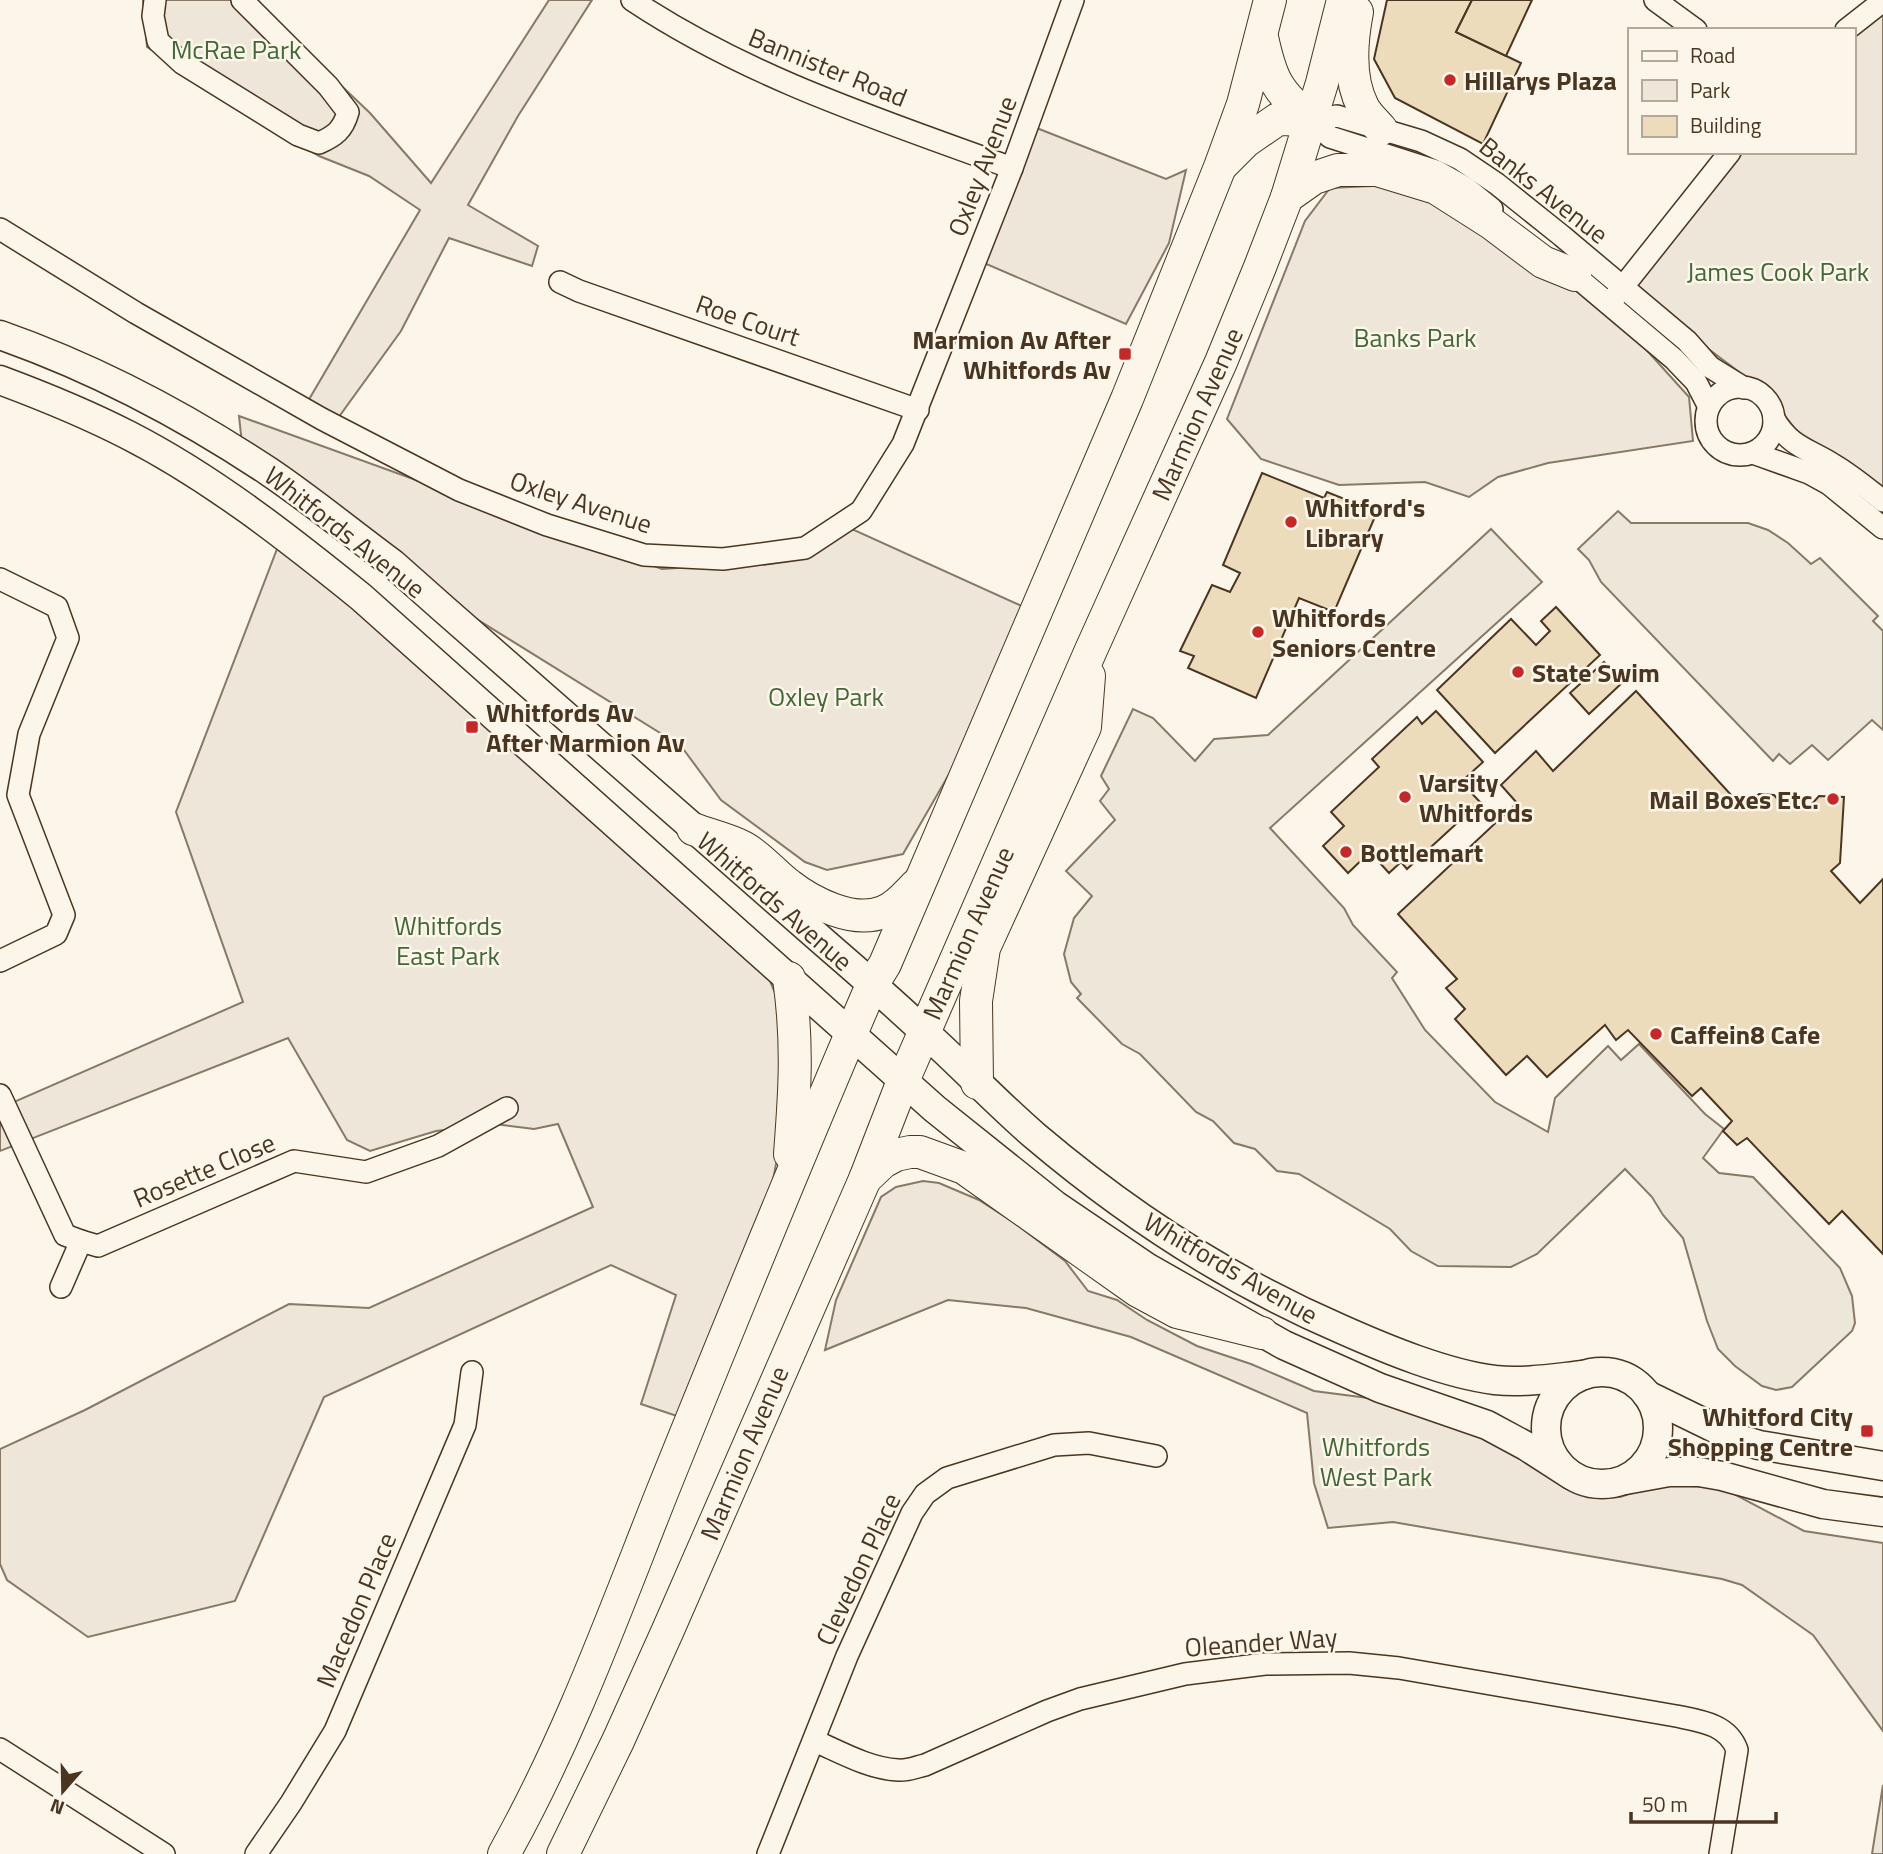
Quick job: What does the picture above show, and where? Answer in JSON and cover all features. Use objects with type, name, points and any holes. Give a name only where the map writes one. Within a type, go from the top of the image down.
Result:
[{"type":"highway","points":[[504,1854],[570,1724],[787,1183],[872,985],[885,964],[1127,399],[1243,104],[1270,0]]},
{"type":"highway","name":"Marmion Avenue","points":[[572,1845],[865,1179],[903,1081],[1091,650],[1221,362],[1287,197],[1343,0]]},
{"type":"highway","points":[[1359,0],[1353,32],[1352,68],[1364,108],[1381,129]]},
{"type":"highway","points":[[1262,36],[1269,70],[1294,106],[1311,120]]},
{"type":"highway","points":[[1220,167],[1246,141],[1278,119],[1311,120]]},
{"type":"highway","points":[[1287,197],[1314,178],[1338,170],[1377,170],[1436,188],[1491,223],[1543,262],[1575,275]]},
{"type":"highway","points":[[977,1083],[976,1001],[984,948],[1085,727],[1091,650]]},
{"type":"highway","points":[[693,829],[744,848],[790,887],[823,904],[855,915],[866,917],[883,913],[895,906],[920,882]]},
{"type":"highway","points":[[787,1183],[796,1080],[796,1040],[789,978]]},
{"type":"highway","points":[[865,1179],[883,1162],[910,1152],[920,1152],[964,1168],[1117,1278],[1177,1312],[1262,1333]]},
{"type":"main road","name":"Whitfords Avenue","points":[[0,335],[63,359],[185,420],[279,479],[393,564],[925,1032],[1034,1135],[1150,1224],[1210,1262],[1308,1314],[1383,1347],[1493,1380],[1584,1375]]},
{"type":"main road","name":"Whitfords Avenue","points":[[0,380],[128,435],[202,479],[293,541],[361,597],[852,1032],[903,1081],[999,1161],[1085,1226],[1148,1268],[1262,1333],[1345,1373],[1497,1430],[1571,1475]]},
{"type":"main road","points":[[1624,1480],[1639,1471],[1650,1458],[1657,1441],[1658,1424],[1654,1407],[1633,1381],[1620,1374],[1604,1372],[1574,1379],[1561,1390],[1546,1418],[1550,1450],[1559,1464],[1571,1475],[1597,1484],[1611,1484],[1669,1472],[1699,1472],[1822,1504],[1883,1512]]},
{"type":"main road","points":[[1647,1395],[1735,1438],[1771,1447],[1883,1466]]},
{"type":"street","points":[[155,0],[153,16],[158,41],[182,63],[298,135],[319,143],[335,136],[345,123],[348,112],[328,86],[242,0]]},
{"type":"street","name":"Bannister Road","points":[[632,0],[697,41],[746,65],[824,99],[1012,168]]},
{"type":"street","name":"Oxley Avenue","points":[[0,229],[136,313],[313,414],[459,490],[547,525],[644,555],[723,559],[805,548],[861,511],[903,444],[1012,168],[1073,0]]},
{"type":"street","points":[[1655,0],[1693,28]]},
{"type":"street","points":[[1849,28],[1883,1]]},
{"type":"street","name":"Banks Avenue","points":[[1311,120],[1337,116],[1421,141],[1460,159],[1519,201],[1616,296],[1696,382],[1709,407]]},
{"type":"street","name":"Banks Avenue","points":[[1311,120],[1330,137],[1436,171],[1466,188],[1575,275],[1616,296],[1686,341],[1710,367],[1744,388]]},
{"type":"street","points":[[1616,296],[1728,154]]},
{"type":"street","name":"Roe Court","points":[[560,282],[918,410]]},
{"type":"street","points":[[1883,500],[1832,463],[1792,443],[1783,434],[1766,400],[1754,390],[1744,388],[1723,391],[1714,398],[1709,407],[1706,428],[1716,447],[1732,455],[1753,453],[1809,473],[1829,484],[1883,528]]},
{"type":"street","points":[[1753,453],[1769,439],[1774,419]]},
{"type":"street","points":[[0,579],[57,607],[68,638],[29,734],[18,795],[64,915],[56,934],[0,961]]},
{"type":"street","points":[[0,1095],[65,1235],[81,1241],[61,1287]]},
{"type":"street","name":"Rosette Close","points":[[81,1241],[97,1246],[294,1161],[366,1172],[439,1146],[507,1108]]},
{"type":"street","name":"Macedon Place","points":[[256,1854],[335,1731],[465,1425],[471,1372]]},
{"type":"street","name":"Clevedon Place","points":[[768,1854],[847,1656],[918,1502],[936,1484],[947,1478],[1054,1445],[1089,1443],[1156,1456]]},
{"type":"street","name":"Oleander Way","points":[[815,1741],[860,1761],[897,1770],[909,1769],[925,1765],[1046,1711],[1080,1699],[1185,1674],[1304,1662],[1349,1662],[1399,1668],[1703,1721],[1724,1731],[1733,1739],[1737,1750],[1720,1854]]},
{"type":"street","points":[[0,1749],[164,1854]]},
{"type":"green space","name":"McRae Park","points":[[143,0],[251,0],[370,113],[431,183],[549,0],[592,0],[518,116],[468,205],[538,246],[532,266],[449,238],[401,331],[338,418],[304,408],[420,210],[369,176],[319,156],[147,47]]},
{"type":"green space","name":"James Cook Park","points":[[1883,7],[1883,494],[1800,435],[1767,393],[1630,290],[1739,154],[1855,154],[1855,32]]},
{"type":"green space","points":[[1029,125],[1166,179],[1186,170],[1169,243],[1126,324],[977,260]]},
{"type":"green space","name":"Banks Park","points":[[1456,182],[1605,304],[1689,397],[1693,441],[1548,463],[1498,477],[1469,497],[1425,482],[1339,485],[1261,459],[1227,419],[1305,221],[1330,188]]},
{"type":"green space","name":"Oxley Park","points":[[239,416],[662,569],[769,562],[852,529],[1026,608],[967,743],[903,854],[827,870],[805,862],[721,800],[681,746],[454,605],[242,444]]},
{"type":"green space","name":"Whitfords East Park","points":[[287,523],[764,966],[782,1010],[781,1137],[769,1202],[683,1418],[641,1404],[676,1295],[611,1265],[324,1397],[235,1601],[88,1637],[7,1580],[0,1564],[0,1449],[85,1410],[289,1304],[369,1308],[593,1207],[558,1124],[534,1129],[495,1124],[436,1131],[370,1151],[347,1140],[288,1038],[0,1151],[0,1108],[243,1002],[176,812]]},
{"type":"green space","name":"Whitfords West Park","points":[[923,1181],[939,1183],[979,1200],[1065,1261],[1088,1291],[1117,1300],[1147,1320],[1197,1346],[1251,1364],[1314,1391],[1438,1407],[1507,1441],[1577,1492],[1620,1497],[1657,1485],[1721,1487],[1804,1531],[1883,1543],[1883,1731],[1813,1635],[1742,1585],[1722,1579],[1393,1522],[1328,1528],[1314,1483],[1307,1413],[1131,1337],[1026,1308],[948,1300],[825,1350],[836,1300],[881,1197],[896,1187]]},
{"type":"green space","points":[[1883,1785],[1883,1854],[1872,1854]]},
{"type":"shaded area","points":[[1618,511],[1631,523],[1748,523],[1768,530],[1788,543],[1811,564],[1820,558],[1878,616],[1873,621],[1883,631],[1883,730],[1872,720],[1828,760],[1812,745],[1790,764],[1779,754],[1773,761],[1601,582],[1589,560],[1578,549]]},
{"type":"shaded area","points":[[1491,529],[1542,582],[1270,828],[1344,908],[1353,925],[1397,972],[1392,978],[1425,1030],[1495,1102],[1548,1132],[1555,1098],[1608,1046],[1621,1060],[1639,1044],[1705,1114],[1724,1129],[1703,1158],[1719,1173],[1753,1177],[1840,1268],[1852,1296],[1855,1323],[1852,1331],[1792,1387],[1776,1390],[1762,1386],[1718,1349],[1683,1238],[1652,1197],[1625,1169],[1537,1254],[1511,1267],[1438,1266],[1411,1251],[1390,1229],[1299,1174],[1277,1171],[1255,1149],[1234,1143],[1213,1121],[1196,1112],[1140,1054],[1122,1044],[1077,998],[1081,994],[1071,982],[1064,954],[1074,918],[1092,896],[1066,871],[1115,820],[1100,801],[1109,789],[1101,776],[1133,709],[1153,718],[1195,761],[1214,739],[1268,735]]},
{"type":"building","name":"Hillarys Plaza","points":[[1387,0],[1472,0],[1456,32],[1521,63],[1483,144],[1395,98],[1374,59]]},
{"type":"building","points":[[1472,0],[1532,0],[1506,56],[1456,32]]},
{"type":"building","points":[[1262,473],[1324,498],[1327,492],[1377,512],[1334,612],[1299,598],[1256,698],[1188,668],[1194,656],[1180,651],[1212,585],[1230,592],[1240,573],[1223,565]]},
{"type":"building","name":"State Swim","points":[[1556,607],[1600,655],[1495,753],[1437,690],[1511,619],[1536,645],[1550,631],[1541,621]]},
{"type":"building","points":[[1604,662],[1623,682],[1589,714],[1570,693]]},
{"type":"building","points":[[1636,691],[1743,808],[1759,794],[1774,795],[1781,803],[1811,805],[1819,796],[1844,797],[1840,863],[1831,871],[1860,903],[1883,879],[1883,1254],[1842,1211],[1829,1224],[1747,1138],[1737,1145],[1723,1131],[1732,1121],[1701,1088],[1692,1096],[1628,1030],[1616,1040],[1605,1025],[1547,1077],[1527,1056],[1506,1075],[1455,1019],[1465,1009],[1446,988],[1457,979],[1398,914],[1517,803],[1501,785],[1536,751],[1553,771]]},
{"type":"building","points":[[1436,711],[1483,762],[1461,782],[1480,802],[1407,869],[1401,862],[1389,873],[1370,852],[1348,873],[1323,846],[1344,826],[1331,812],[1379,767],[1372,759],[1417,717],[1422,724]]},
{"type":"place","name":"Hillarys Plaza","points":[[1450,80]]},
{"type":"place","name":"Marmion Av After Whitfords Av","points":[[1125,354]]},
{"type":"place","name":"Whitford's Library","points":[[1291,522]]},
{"type":"place","name":"Whitfords Seniors Centre","points":[[1258,632]]},
{"type":"place","name":"State Swim","points":[[1518,672]]},
{"type":"place","name":"Whitfords Av After Marmion Av","points":[[472,727]]},
{"type":"place","name":"Varsity Whitfords","points":[[1405,797]]},
{"type":"place","name":"Mail Boxes Etc.","points":[[1833,799]]},
{"type":"place","name":"Bottlemart","points":[[1346,852]]},
{"type":"place","name":"Caffein8 Cafe","points":[[1656,1034]]},
{"type":"place","name":"Whitford City Shopping Centre","points":[[1867,1431]]}]
